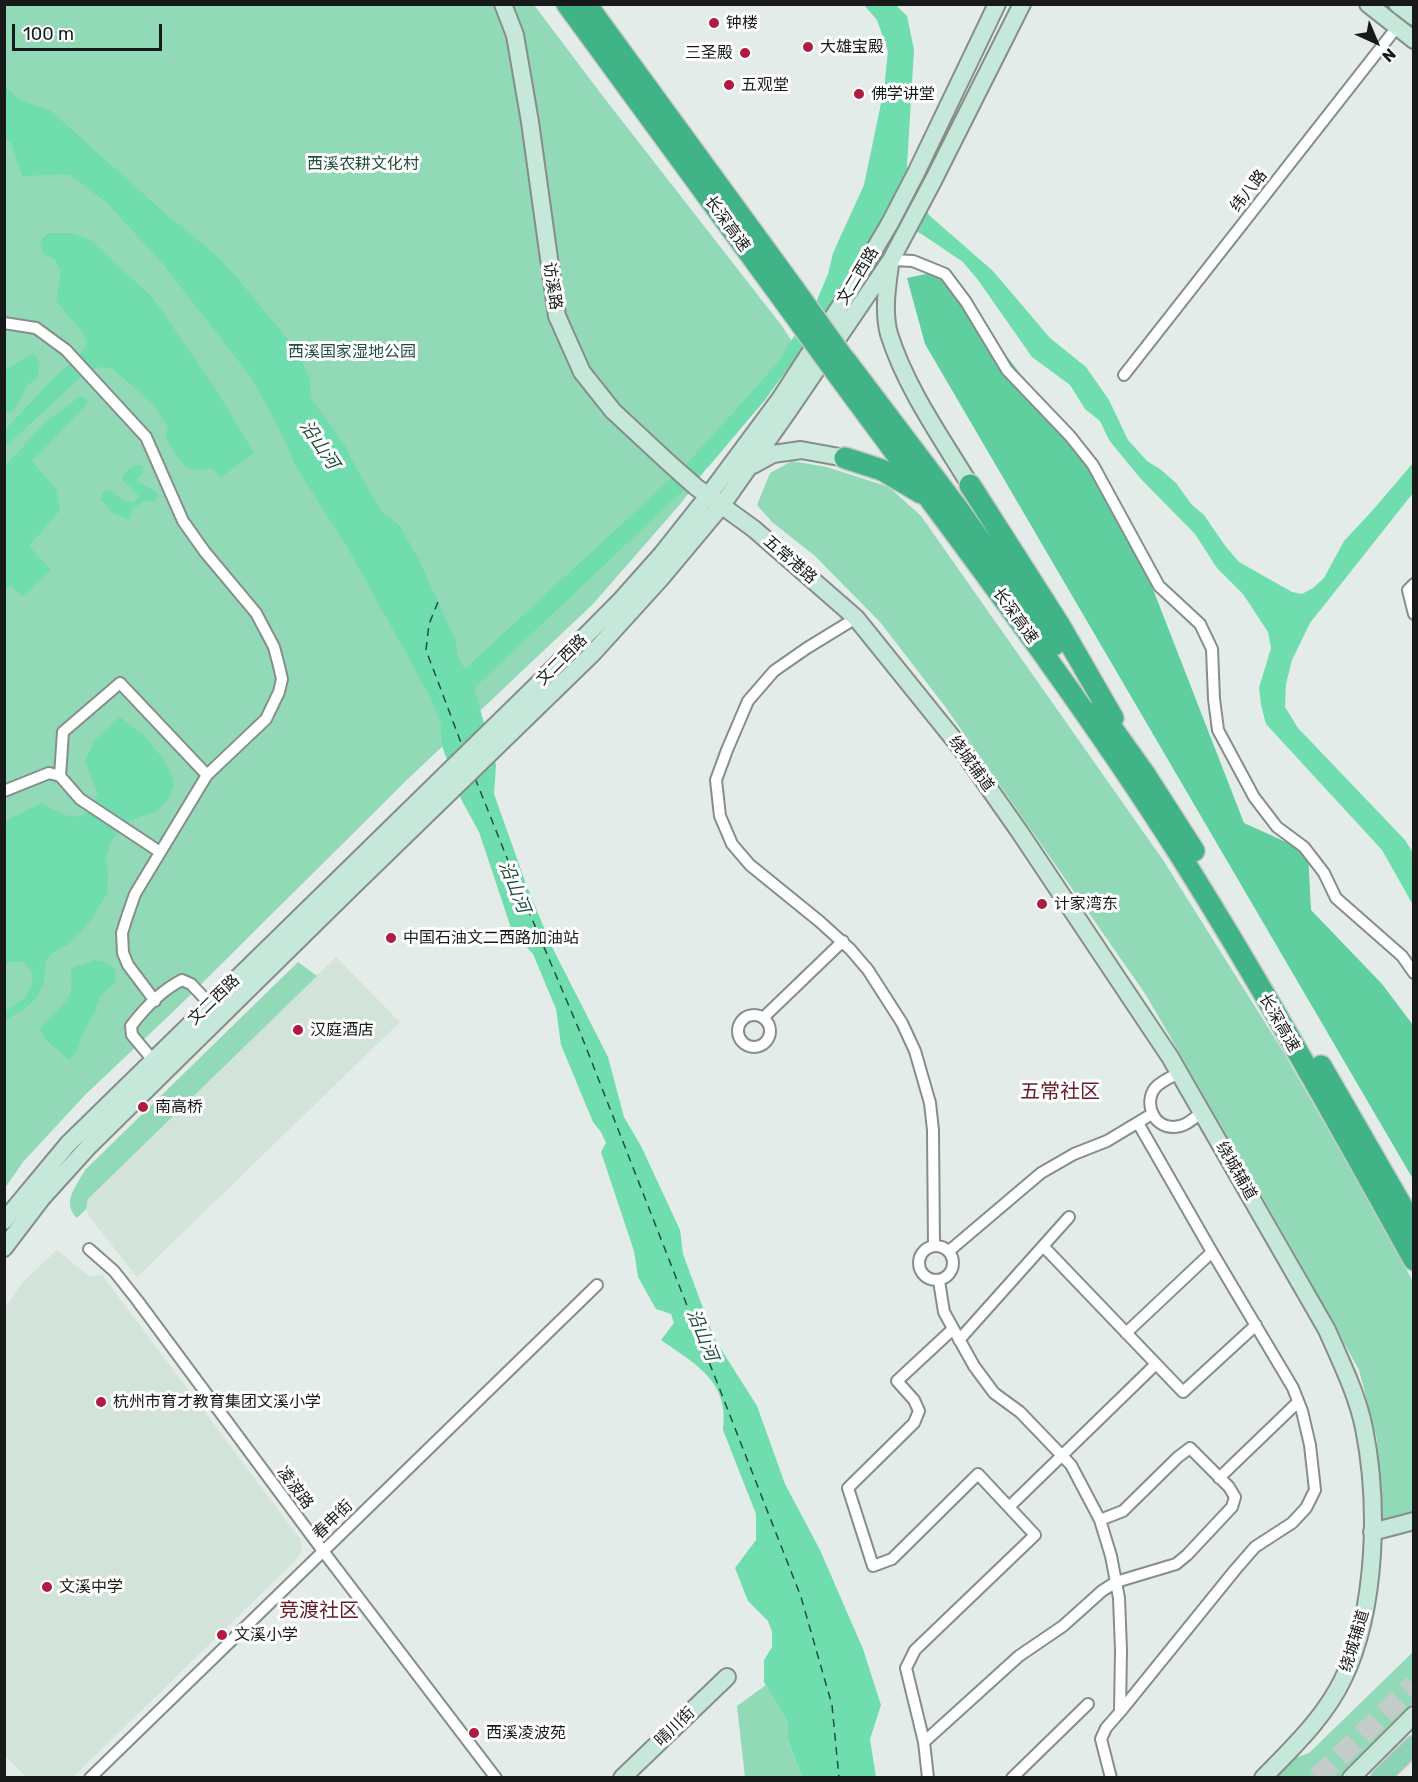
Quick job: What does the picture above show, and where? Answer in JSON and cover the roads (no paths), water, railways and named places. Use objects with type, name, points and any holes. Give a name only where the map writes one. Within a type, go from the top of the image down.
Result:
[{"type":"highway","name":"长深高速","points":[[567,4],[842,368],[927,496],[1070,691],[1180,855],[1288,1037],[1413,1260]]},
{"type":"highway","name":"长深高速","points":[[586,4],[789,296]]},
{"type":"highway","name":"长深高速","points":[[842,368],[958,510],[1144,773],[1199,860],[1413,1227]]},
{"type":"highway","points":[[845,458],[882,471],[927,496]]},
{"type":"highway","points":[[970,485],[1060,626],[1144,773]]},
{"type":"main road","name":"访溪路","points":[[503,4],[515,35],[557,316],[582,372],[596,392],[669,463],[709,496]]},
{"type":"main road","name":"文二西路","points":[[4,1221],[68,1143],[152,1059],[382,847],[543,703],[627,617],[709,496],[780,399],[848,294],[890,223],[916,173],[997,4]]},
{"type":"main road","name":"文二西路","points":[[4,1248],[42,1198],[89,1146],[622,599],[709,496],[747,469],[891,260],[1022,4]]},
{"type":"main road","points":[[1368,4],[1413,40]]},
{"type":"main road","points":[[1397,4],[1413,17]]},
{"type":"main road","points":[[891,260],[885,298],[889,332],[914,392],[970,485]]},
{"type":"main road","points":[[747,469],[773,454],[801,450],[845,458]]},
{"type":"main road","name":"五常港路","points":[[709,496],[754,529],[856,618]]},
{"type":"main road","name":"绕城辅道","points":[[856,618],[960,747],[1026,841],[1179,1073],[1327,1330],[1348,1376],[1364,1426],[1373,1484],[1368,1592],[1360,1633],[1343,1680],[1322,1712],[1296,1744],[1263,1778]]},
{"type":"main road","points":[[1372,1532],[1413,1521]]},
{"type":"main road","name":"晴川街","points":[[622,1778],[727,1677]]},
{"type":"main road","points":[[1351,1778],[1413,1715]]},
{"type":"main road","points":[[1380,1778],[1413,1745]]},
{"type":"street","name":"纬八路","points":[[1124,375],[1397,27]]},
{"type":"street","points":[[891,260],[913,261],[945,274],[966,302],[1007,370],[1070,436],[1093,465],[1159,586],[1200,624],[1212,649],[1218,730],[1254,797],[1277,827],[1304,847],[1324,873],[1336,898],[1402,956],[1413,973]]},
{"type":"street","points":[[4,322],[36,328],[66,350],[146,437],[183,521],[205,552],[256,613],[274,647],[282,679],[279,692],[266,719],[253,734],[207,775],[135,894],[122,933],[121,944],[128,965],[155,1001]]},
{"type":"street","points":[[1413,584],[1408,590],[1413,615]]},
{"type":"street","points":[[856,618],[774,671],[748,701],[726,750],[716,780],[720,816],[732,844],[750,866],[843,941],[868,970],[902,1023],[915,1051],[930,1103],[933,1130],[934,1246]]},
{"type":"street","points":[[60,776],[63,732],[120,683],[207,775]]},
{"type":"street","points":[[4,791],[49,773],[60,776],[80,799],[160,852]]},
{"type":"street","points":[[763,1018],[843,941]]},
{"type":"street","points":[[152,1059],[132,1035],[131,1026],[140,1014],[182,980],[191,984],[210,1004]]},
{"type":"street","points":[[1179,1073],[1155,1088],[1150,1099],[1152,1114],[1160,1124],[1172,1127],[1186,1124],[1202,1112]]},
{"type":"street","points":[[949,1251],[1041,1173],[1074,1154],[1107,1141],[1152,1114]]},
{"type":"street","points":[[1111,1778],[1101,1739],[1120,1712],[1256,1547],[1292,1523],[1306,1508],[1315,1490],[1310,1445],[1293,1388],[1138,1123]]},
{"type":"street","points":[[959,1340],[1069,1217]]},
{"type":"street","points":[[934,1246],[949,1251],[953,1261],[952,1272],[939,1281],[928,1279],[918,1266],[924,1251],[934,1246]]},
{"type":"street","points":[[1043,1246],[1183,1392],[1256,1325]]},
{"type":"street","name":"凌波路","points":[[88,1249],[114,1271],[137,1299],[323,1551],[496,1778]]},
{"type":"street","points":[[1126,1333],[1212,1252]]},
{"type":"street","points":[[939,1281],[944,1312],[974,1366],[994,1393],[1020,1412],[1071,1466],[1100,1520],[1111,1556],[1119,1598],[1122,1650],[1120,1712]]},
{"type":"street","name":"春申街","points":[[90,1778],[597,1285]]},
{"type":"street","points":[[928,1778],[924,1742],[906,1668],[909,1661],[915,1650],[1035,1535],[978,1474],[892,1559],[873,1566],[848,1488],[914,1423],[919,1411],[914,1400],[897,1381],[953,1329]]},
{"type":"street","points":[[1010,1506],[1156,1364]]},
{"type":"street","points":[[1220,1478],[1298,1402]]},
{"type":"street","points":[[924,1742],[1019,1656],[1063,1626],[1102,1590],[1116,1582],[1176,1564],[1232,1507],[1235,1497],[1220,1478],[1190,1448],[1123,1511],[1100,1520]]},
{"type":"street","points":[[1012,1778],[1088,1704]]},
{"type":"water","name":"沿山河","points":[[864,5],[896,5],[907,16],[914,50],[907,166],[914,195],[930,216],[993,271],[1050,338],[1086,367],[1109,400],[1128,440],[1147,461],[1176,483],[1192,505],[1204,515],[1239,562],[1292,592],[1302,594],[1313,588],[1324,578],[1344,541],[1413,463],[1413,493],[1310,623],[1292,660],[1286,684],[1285,707],[1298,728],[1405,840],[1413,853],[1413,905],[1382,850],[1266,724],[1259,688],[1271,648],[1268,632],[1243,594],[1217,568],[1195,534],[1140,478],[1109,440],[1100,421],[1085,409],[1070,385],[1032,357],[963,262],[923,235],[895,220],[765,400],[710,465],[474,688],[496,765],[494,794],[526,884],[552,947],[608,1057],[624,1117],[641,1146],[680,1230],[683,1254],[714,1338],[757,1406],[785,1484],[820,1550],[863,1649],[881,1705],[870,1739],[876,1777],[802,1777],[788,1740],[788,1726],[784,1715],[764,1682],[764,1660],[772,1647],[772,1632],[768,1621],[748,1601],[735,1568],[756,1540],[756,1514],[723,1430],[724,1413],[721,1399],[715,1386],[697,1366],[661,1340],[674,1323],[671,1314],[656,1309],[638,1277],[634,1251],[601,1152],[606,1143],[593,1122],[561,1045],[556,1009],[533,954],[512,931],[479,832],[462,801],[442,746],[441,725],[431,698],[345,543],[296,467],[283,436],[251,377],[163,264],[106,202],[69,174],[22,176],[11,142],[5,140],[4,86],[20,100],[51,111],[169,217],[216,255],[297,351],[309,377],[312,400],[346,447],[383,513],[399,525],[418,558],[455,639],[458,658],[465,669],[686,465],[776,365],[817,300],[828,274],[833,253],[864,185],[884,89],[888,51],[877,20]]},
{"type":"water","points":[[48,233],[71,233],[89,239],[153,298],[218,393],[254,453],[221,477],[211,468],[202,470],[188,467],[179,459],[166,440],[168,427],[153,404],[113,369],[98,367],[82,376],[5,447],[5,430],[80,354],[87,344],[84,334],[56,301],[61,271],[54,259],[43,254],[40,242]]},
{"type":"water","points":[[33,353],[40,364],[37,378],[28,385],[16,407],[10,413],[5,411],[5,370]]},
{"type":"water","points":[[79,397],[84,397],[87,404],[32,461],[56,489],[60,510],[29,546],[51,570],[22,597],[11,585],[5,590],[5,466],[45,423]]},
{"type":"water","points":[[134,465],[141,465],[144,471],[137,480],[158,495],[155,502],[146,500],[133,508],[129,520],[112,513],[100,500],[103,492],[110,490],[124,501],[133,503],[139,498],[136,492],[122,480],[124,474]]},
{"type":"water","points":[[120,717],[144,736],[170,770],[174,784],[168,800],[155,812],[130,820],[111,841],[106,858],[107,894],[89,923],[69,944],[55,951],[46,960],[44,982],[36,997],[24,1009],[5,1020],[4,1012],[25,997],[31,987],[33,973],[24,962],[8,962],[5,965],[5,821],[41,803],[64,815],[79,817],[93,807],[98,794],[85,761],[95,740]]},
{"type":"water","points":[[95,960],[106,962],[115,970],[115,982],[99,998],[95,1012],[82,1034],[77,1052],[69,1060],[45,1039],[40,1029],[64,1004],[70,994],[71,968]]},
{"type":"tunnel","points":[[1317,1778],[1414,1685]]},
{"type":"place","name":"钟楼","points":[[714,23]]},
{"type":"place","name":"大雄宝殿","points":[[808,47]]},
{"type":"place","name":"三圣殿","points":[[745,53]]},
{"type":"place","name":"五观堂","points":[[729,85]]},
{"type":"place","name":"佛学讲堂","points":[[859,94]]},
{"type":"place","name":"计家湾东","points":[[1042,904]]},
{"type":"place","name":"中国石油文二西路加油站","points":[[391,938]]},
{"type":"place","name":"汉庭酒店","points":[[298,1030]]},
{"type":"place","name":"南高桥","points":[[143,1107]]},
{"type":"place","name":"杭州市育才教育集团文溪小学","points":[[101,1402]]},
{"type":"place","name":"文溪中学","points":[[47,1587]]},
{"type":"place","name":"文溪小学","points":[[222,1635]]},
{"type":"place","name":"西溪凌波苑","points":[[474,1733]]},
{"type":"district","name":"五常社区","points":[[1060,1092]]},
{"type":"district","name":"竞渡社区","points":[[319,1611]]},
{"type":"park label","name":"西溪农耕文化村","points":[[363,164]]},
{"type":"park label","name":"西溪国家湿地公园","points":[[352,352]]}]
